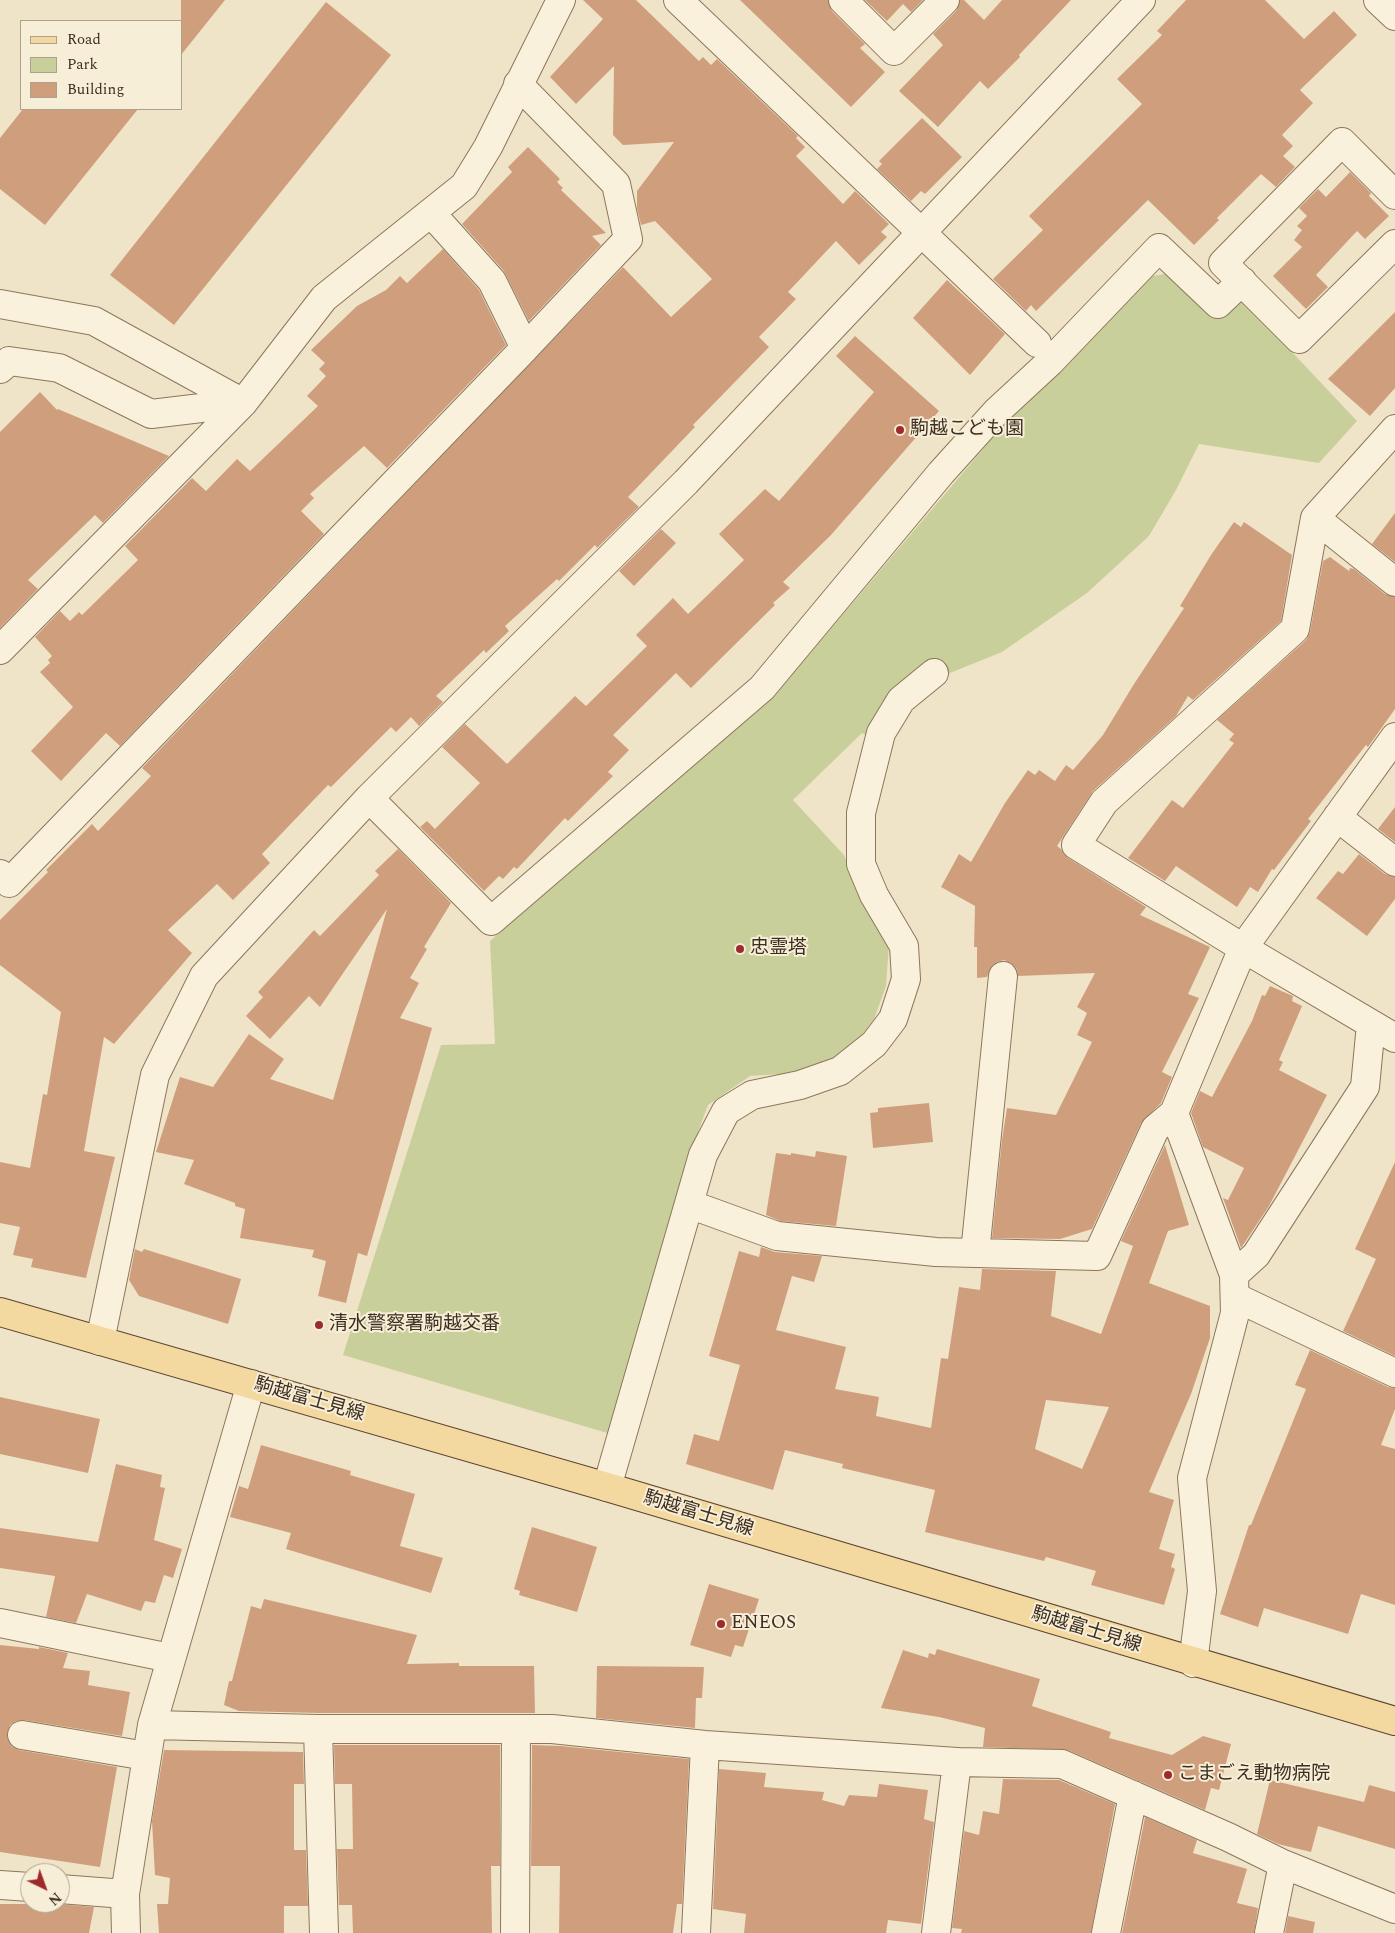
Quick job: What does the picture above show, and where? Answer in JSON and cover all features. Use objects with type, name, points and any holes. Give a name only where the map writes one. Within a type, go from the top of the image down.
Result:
[{"type":"main road","name":"駒越富士見線","points":[[0,1312],[607,1487],[1395,1722]]},
{"type":"street","points":[[0,650],[243,403],[324,298],[464,186],[488,147],[560,0]]},
{"type":"street","points":[[678,0],[1037,344]]},
{"type":"street","points":[[843,0],[894,51],[945,0]]},
{"type":"street","points":[[100,1341],[155,1075],[204,976],[369,798],[686,482],[1141,0]]},
{"type":"street","points":[[1378,0],[1395,16]]},
{"type":"street","points":[[0,874],[9,883],[628,239],[616,184],[518,84]]},
{"type":"street","points":[[1395,195],[1342,142],[1223,263],[1236,287],[1299,339],[1395,244]]},
{"type":"street","points":[[431,214],[492,282],[525,348]]},
{"type":"street","points":[[369,798],[491,921],[762,688],[941,473],[984,426],[1050,362],[1159,248],[1218,304],[1236,287]]},
{"type":"street","points":[[0,304],[94,321],[243,403]]},
{"type":"street","points":[[0,369],[10,361],[59,368],[151,414],[243,403]]},
{"type":"street","points":[[1235,1286],[1365,1087],[1388,1032],[1243,948],[1076,845],[1104,802],[1295,630],[1315,518],[1395,429]]},
{"type":"street","points":[[1315,518],[1395,582]]},
{"type":"street","points":[[607,1487],[702,1155],[726,1111],[752,1095],[800,1085],[840,1071],[874,1044],[893,1019],[906,979],[904,946],[874,895],[861,864],[861,813],[881,733],[901,700],[934,673]]},
{"type":"street","points":[[689,1204],[777,1236],[936,1252],[1097,1256],[1154,1128],[1174,1113],[1243,948],[1395,737]]},
{"type":"street","points":[[1337,817],[1395,862]]},
{"type":"street","points":[[975,1253],[1003,976]]},
{"type":"street","points":[[1174,1113],[1235,1286],[1235,1313],[1192,1478],[1202,1591],[1192,1663]]},
{"type":"street","points":[[1235,1286],[1395,1373]]},
{"type":"street","points":[[126,1933],[125,1894],[152,1725],[251,1384]]},
{"type":"street","points":[[0,1624],[170,1658]]},
{"type":"street","points":[[152,1725],[318,1729],[552,1729],[705,1745],[957,1762],[1062,1764],[1228,1837],[1283,1864],[1395,1909]]},
{"type":"street","points":[[318,1729],[324,1933]]},
{"type":"street","points":[[515,1933],[516,1729]]},
{"type":"street","points":[[22,1735],[146,1756]]},
{"type":"street","points":[[696,1933],[705,1745]]},
{"type":"street","points":[[936,1933],[957,1762]]},
{"type":"street","points":[[1106,1933],[1133,1795]]},
{"type":"street","points":[[1269,1933],[1283,1864]]},
{"type":"street","points":[[0,1885],[20,1886]]},
{"type":"street","points":[[70,1890],[125,1894]]},
{"type":"green space","points":[[1171,273],[1219,319],[1243,300],[1357,421],[1319,463],[1199,444],[1176,490],[1149,536],[1087,593],[1002,652],[950,673],[912,705],[890,748],[862,733],[793,800],[844,855],[870,915],[889,944],[886,986],[874,1019],[852,1048],[813,1072],[750,1076],[708,1105],[683,1172],[614,1435],[343,1355],[441,1045],[495,1044],[490,941],[773,697],[1000,429],[1146,277]]},
{"type":"building","points":[[181,0],[225,0],[182,54]]},
{"type":"building","points":[[583,0],[636,0],[699,61],[703,57],[711,65],[717,59],[798,136],[796,138],[805,147],[796,156],[843,204],[855,191],[889,224],[881,232],[887,237],[859,265],[836,241],[788,292],[796,299],[759,337],[769,347],[693,425],[695,427],[628,497],[639,507],[597,548],[595,545],[559,581],[557,579],[505,626],[509,631],[486,653],[484,650],[436,696],[443,702],[419,726],[411,717],[396,732],[391,727],[331,787],[328,785],[262,854],[270,863],[233,900],[217,884],[168,930],[192,953],[114,1044],[104,1037],[84,1151],[115,1157],[86,1278],[31,1267],[33,1259],[13,1255],[20,1227],[0,1223],[0,1162],[30,1168],[43,1094],[47,1095],[61,1012],[0,965],[0,920],[92,824],[98,831],[151,776],[142,768],[623,267],[671,317],[712,279],[655,221],[641,225],[637,208],[637,191],[674,142],[623,145],[613,135],[614,66],[576,104],[550,77],[603,19]]},
{"type":"building","points":[[740,0],[828,0],[832,11],[865,44],[860,48],[885,72],[851,107]]},
{"type":"building","points":[[865,0],[923,0],[911,12],[903,4],[887,21]]},
{"type":"building","points":[[960,0],[964,0],[984,20],[1002,0],[1071,0],[1019,55],[1020,57],[988,89],[980,81],[938,127],[899,91],[943,45],[933,34],[956,11]]},
{"type":"building","points":[[1186,0],[1265,0],[1304,39],[1334,11],[1357,35],[1300,90],[1313,103],[1282,135],[1293,146],[1283,156],[1295,167],[1276,187],[1261,174],[1217,218],[1219,220],[1194,245],[1148,200],[1036,311],[1031,305],[1026,311],[993,279],[1043,230],[1029,216],[1142,104],[1117,79],[1162,35],[1157,31]]},
{"type":"building","points":[[326,2],[391,55],[174,325],[110,275]]},
{"type":"building","points":[[22,110],[137,110],[45,225],[0,189],[0,138]]},
{"type":"building","points":[[922,118],[962,157],[925,194],[921,191],[911,201],[877,169],[882,164],[879,161]]},
{"type":"building","points":[[528,147],[560,179],[557,182],[563,188],[561,190],[606,233],[592,236],[601,245],[529,321],[504,271],[462,224],[512,172],[508,167]]},
{"type":"building","points":[[1350,172],[1371,193],[1369,196],[1389,216],[1365,239],[1357,231],[1316,275],[1328,287],[1306,309],[1273,276],[1302,247],[1294,240],[1302,230],[1297,226],[1307,216],[1299,208],[1318,189],[1326,197]]},
{"type":"building","points":[[443,249],[479,290],[506,345],[387,468],[364,446],[310,494],[314,498],[301,511],[324,534],[120,746],[106,733],[61,781],[31,751],[73,707],[40,672],[50,663],[48,660],[52,656],[35,637],[60,611],[70,621],[79,612],[82,615],[138,560],[125,546],[192,478],[206,491],[237,459],[250,471],[318,406],[307,396],[326,376],[319,369],[325,363],[311,350],[357,306],[386,290],[400,276],[407,283]]},
{"type":"building","points":[[947,280],[1005,334],[970,375],[913,318]]},
{"type":"building","points":[[1395,312],[1395,388],[1370,416],[1328,379]]},
{"type":"building","points":[[855,336],[939,411],[831,535],[783,582],[790,588],[773,603],[775,605],[691,688],[676,673],[613,735],[629,750],[608,772],[613,776],[568,821],[565,818],[517,869],[514,867],[503,879],[499,876],[484,891],[420,827],[427,821],[435,829],[480,783],[442,747],[465,724],[507,764],[575,696],[586,706],[647,646],[636,635],[673,598],[688,614],[744,560],[719,534],[765,489],[779,501],[874,392],[836,356]]},
{"type":"building","points":[[40,392],[57,410],[169,456],[103,523],[95,515],[28,580],[38,589],[0,628],[0,432]]},
{"type":"building","points":[[1395,513],[1395,562],[1372,544]]},
{"type":"building","points":[[1234,522],[1241,527],[1244,522],[1292,555],[1281,621],[1193,700],[1188,696],[1176,716],[1093,791],[1057,846],[1068,858],[1146,907],[1140,915],[1210,947],[1188,994],[1199,998],[1162,1072],[1172,1077],[1161,1103],[1141,1123],[1092,1229],[1060,1239],[992,1238],[1007,1108],[1056,1115],[1092,1042],[1077,1035],[1087,1013],[1077,1007],[1095,973],[1018,976],[1017,969],[1004,960],[997,962],[991,967],[987,977],[977,978],[977,947],[974,947],[975,906],[941,887],[959,854],[971,862],[1005,803],[1028,770],[1035,775],[1039,770],[1055,781],[1066,765],[1073,770],[1103,735],[1184,608],[1180,606],[1211,555]]},
{"type":"building","points":[[661,529],[676,543],[634,586],[619,571]]},
{"type":"building","points":[[1330,557],[1349,571],[1350,568],[1354,569],[1385,594],[1395,597],[1395,709],[1368,747],[1366,745],[1308,819],[1311,821],[1274,870],[1272,869],[1258,892],[1250,887],[1237,907],[1176,866],[1165,881],[1128,858],[1172,800],[1183,808],[1234,743],[1229,740],[1234,734],[1217,720],[1306,640],[1310,632],[1323,561]]},
{"type":"building","points":[[1395,807],[1395,842],[1378,829]]},
{"type":"building","points":[[398,849],[451,903],[424,947],[427,949],[410,978],[419,983],[400,1018],[432,1028],[367,1256],[358,1253],[346,1303],[318,1296],[326,1261],[312,1257],[314,1250],[240,1238],[245,1209],[235,1206],[235,1203],[184,1184],[194,1160],[156,1152],[180,1077],[213,1087],[249,1034],[284,1059],[270,1079],[333,1100],[387,909],[320,1007],[309,996],[270,1039],[246,1016],[263,997],[258,992],[314,930],[320,936],[379,875],[375,871]]},
{"type":"building","points":[[1359,854],[1385,874],[1395,877],[1395,899],[1367,936],[1316,898],[1338,871],[1343,874]]},
{"type":"building","points":[[1270,986],[1293,996],[1292,1001],[1302,1006],[1279,1060],[1283,1062],[1279,1070],[1327,1095],[1269,1206],[1241,1248],[1223,1198],[1228,1200],[1244,1168],[1203,1147],[1191,1113],[1200,1091],[1212,1097],[1252,1021],[1262,995],[1265,996]]},
{"type":"building","points":[[929,1103],[933,1142],[873,1148],[870,1113],[878,1112],[878,1108]]},
{"type":"building","points":[[1165,1145],[1189,1225],[1168,1231],[1149,1283],[1210,1306],[1210,1338],[1191,1394],[1149,1492],[1174,1500],[1159,1549],[1175,1554],[1171,1567],[1175,1569],[1164,1605],[1091,1585],[1096,1571],[1046,1557],[1044,1561],[925,1532],[935,1490],[842,1468],[843,1464],[785,1450],[773,1490],[686,1464],[694,1434],[719,1441],[740,1365],[709,1356],[739,1251],[759,1257],[761,1247],[775,1252],[822,1256],[814,1282],[792,1276],[776,1330],[846,1347],[835,1389],[879,1397],[876,1416],[931,1428],[941,1358],[948,1359],[959,1287],[980,1290],[982,1269],[1056,1271],[1051,1316],[1101,1334],[1133,1246],[1121,1241]],"holes":[[[1046,1400],[1109,1407],[1082,1469],[1035,1449]]]},
{"type":"building","points":[[816,1151],[847,1156],[836,1226],[780,1221],[766,1215],[776,1153],[791,1155],[791,1153],[815,1157]]},
{"type":"building","points":[[1395,1162],[1395,1356],[1343,1331],[1376,1259],[1355,1249]]},
{"type":"building","points":[[135,1249],[142,1252],[144,1249],[241,1279],[228,1324],[139,1296],[129,1280]]},
{"type":"building","points":[[1310,1350],[1388,1387],[1395,1388],[1395,1409],[1381,1445],[1395,1449],[1395,1605],[1361,1594],[1348,1634],[1264,1608],[1258,1627],[1220,1614],[1249,1525],[1251,1525],[1306,1389],[1295,1385]]},
{"type":"building","points":[[0,1397],[100,1419],[88,1473],[0,1454]]},
{"type":"building","points":[[261,1445],[351,1471],[350,1475],[415,1494],[400,1546],[443,1558],[431,1593],[286,1549],[291,1533],[230,1517],[239,1486],[248,1489]]},
{"type":"building","points":[[116,1464],[162,1475],[160,1487],[165,1488],[154,1540],[182,1549],[173,1578],[164,1575],[155,1603],[145,1601],[141,1611],[87,1594],[76,1623],[46,1617],[55,1576],[0,1568],[0,1528],[98,1542]]},
{"type":"building","points":[[532,1527],[597,1547],[577,1612],[519,1595],[520,1591],[514,1589]]},
{"type":"building","points":[[709,1584],[759,1599],[743,1647],[735,1645],[731,1657],[690,1645]]},
{"type":"building","points":[[264,1599],[417,1635],[407,1664],[459,1663],[459,1666],[534,1666],[535,1713],[239,1711],[224,1705],[251,1606],[261,1609]]},
{"type":"building","points":[[0,1645],[39,1649],[39,1647],[68,1653],[63,1668],[90,1671],[88,1685],[130,1692],[122,1736],[24,1720],[16,1721],[10,1725],[7,1733],[8,1741],[12,1747],[19,1750],[117,1767],[100,1867],[0,1852]]},
{"type":"building","points":[[937,1649],[1040,1679],[1032,1706],[1111,1732],[1109,1738],[1172,1755],[1203,1736],[1231,1744],[1219,1790],[1211,1788],[1205,1810],[1068,1750],[983,1747],[985,1728],[939,1717],[881,1708],[903,1650],[928,1658],[929,1653],[935,1655]]},
{"type":"building","points":[[597,1666],[704,1667],[702,1698],[696,1698],[695,1728],[596,1718]]},
{"type":"building","points":[[334,1745],[500,1745],[500,1866],[491,1866],[492,1933],[353,1933],[352,1905],[339,1905],[337,1849],[353,1849],[352,1784],[335,1784]]},
{"type":"building","points":[[532,1745],[561,1746],[689,1759],[682,1904],[677,1904],[673,1933],[559,1933],[560,1866],[531,1866]]},
{"type":"building","points":[[164,1750],[303,1752],[304,1784],[294,1784],[294,1850],[306,1850],[308,1906],[284,1906],[284,1933],[159,1933],[157,1904],[168,1904],[170,1878],[155,1875],[152,1821]]},
{"type":"building","points":[[719,1769],[766,1773],[764,1787],[824,1792],[822,1800],[844,1806],[849,1795],[877,1797],[879,1784],[928,1790],[924,1819],[934,1822],[921,1924],[888,1920],[886,1933],[744,1933],[746,1914],[713,1909]]},
{"type":"building","points":[[1003,1779],[1059,1780],[1115,1804],[1091,1933],[961,1933],[962,1929],[952,1928],[964,1831],[979,1835],[983,1811],[999,1814]]},
{"type":"building","points":[[1270,1780],[1364,1802],[1369,1785],[1395,1792],[1395,1849],[1318,1826],[1311,1852],[1278,1844],[1257,1834]]},
{"type":"building","points":[[1145,1817],[1197,1840],[1193,1853],[1247,1869],[1237,1903],[1258,1908],[1254,1933],[1122,1933]]},
{"type":"building","points":[[0,1904],[20,1904],[20,1913],[70,1913],[70,1905],[94,1907],[89,1933],[0,1933]]},
{"type":"building","points":[[1288,1916],[1315,1922],[1313,1933],[1285,1933]]},
{"type":"place","name":"駒越こども園","points":[[900,430]]},
{"type":"place","name":"忠霊塔","points":[[740,949]]},
{"type":"place","name":"清水警察署駒越交番","points":[[319,1325]]},
{"type":"place","name":"ENEOS","points":[[721,1624]]},
{"type":"place","name":"こまごえ動物病院","points":[[1168,1775]]}]
